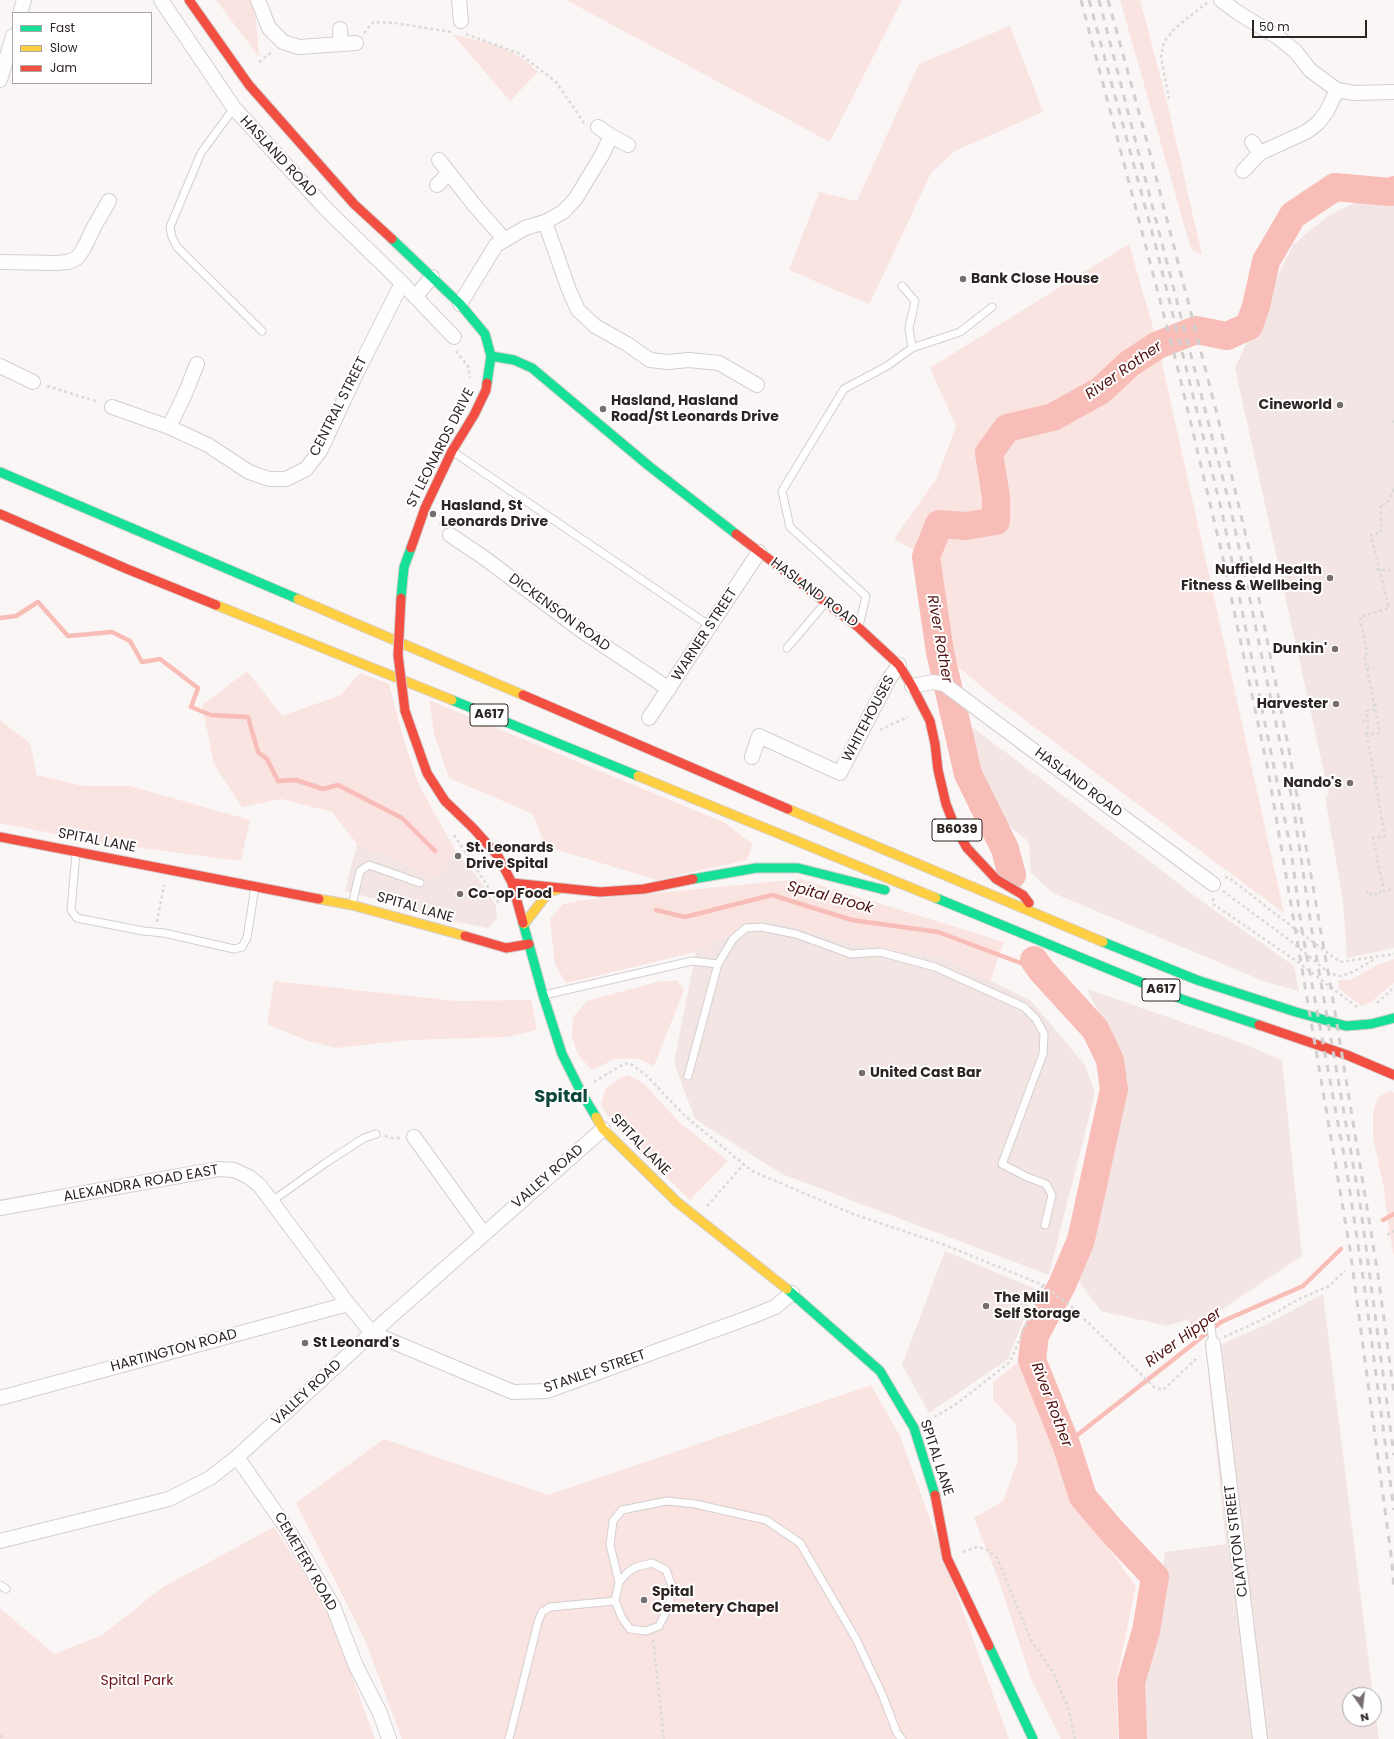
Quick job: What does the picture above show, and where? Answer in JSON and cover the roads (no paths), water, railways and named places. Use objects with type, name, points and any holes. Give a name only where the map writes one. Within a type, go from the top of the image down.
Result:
[{"type":"main road","name":"HASLAND ROAD","points":[[189,0],[249,85],[271,111],[354,204],[460,304],[485,334],[491,356],[514,360],[532,368],[649,466],[759,552],[858,626],[899,665],[912,686]]},
{"type":"main road","name":"ST LEONARDS DRIVE","points":[[491,356],[486,390],[474,415],[452,451],[425,508],[413,538],[404,567],[398,655],[405,711],[415,742],[431,779],[445,801],[473,828],[498,856],[512,883],[529,944]]},
{"type":"main road","name":"A617","points":[[0,472],[1044,918],[1198,980],[1296,1012],[1346,1026],[1371,1024],[1394,1018]]},
{"type":"main road","name":"A617","points":[[0,514],[127,569],[468,706],[1184,1000],[1347,1055],[1394,1075]]},
{"type":"main road","name":"B6039","points":[[912,686],[930,721],[935,744],[938,770],[946,804],[955,827],[967,848],[996,879],[1023,895],[1044,918]]},
{"type":"main road","name":"SPITAL LANE","points":[[0,837],[167,868],[352,905],[506,948],[529,944],[543,995],[562,1054],[581,1092],[603,1129],[677,1202],[792,1293],[880,1372],[914,1428],[936,1500],[947,1558],[1033,1739]]},
{"type":"main road","points":[[512,883],[600,892],[644,889],[756,868],[798,868],[896,893]]},
{"type":"main road","points":[[524,924],[545,897],[552,892],[563,888]]},
{"type":"main road","points":[[911,897],[978,916]]},
{"type":"street","points":[[20,12],[24,0]]},
{"type":"street","name":"HASLAND ROAD","points":[[161,0],[234,108],[327,210],[402,283],[454,337]]},
{"type":"street","points":[[258,0],[269,28],[283,42],[299,47],[356,43]]},
{"type":"street","points":[[459,0],[460,29]]},
{"type":"street","points":[[1221,0],[1237,12],[1279,38],[1296,52],[1310,70],[1337,90],[1354,93],[1394,92]]},
{"type":"street","points":[[340,29],[341,44]]},
{"type":"street","points":[[0,80],[12,39]]},
{"type":"street","points":[[1243,171],[1256,147],[1306,132],[1318,123],[1327,111],[1337,90]]},
{"type":"street","points":[[598,127],[610,136],[628,145]]},
{"type":"street","points":[[460,304],[496,245],[524,228],[545,222],[563,212],[576,198],[602,155],[610,136]]},
{"type":"street","points":[[439,160],[504,240]]},
{"type":"street","points":[[437,185],[449,173]]},
{"type":"street","points":[[0,262],[56,263],[68,262],[77,258],[84,248],[109,201]]},
{"type":"street","points":[[545,222],[578,310],[594,326],[627,344],[650,360],[668,362],[689,360],[719,363],[757,385]]},
{"type":"street","points":[[415,297],[432,277]]},
{"type":"street","name":"CENTRAL STREET","points":[[112,407],[168,427],[208,445],[249,472],[269,480],[286,479],[306,469],[320,451],[356,374],[402,283]]},
{"type":"street","points":[[168,427],[185,394],[197,364]]},
{"type":"street","points":[[0,366],[33,382]]},
{"type":"street","name":"DICKENSON ROAD","points":[[450,535],[488,561],[582,631],[670,689]]},
{"type":"street","name":"WARNER STREET","points":[[649,718],[670,689],[759,552]]},
{"type":"street","name":"WHITEHOUSES","points":[[752,757],[759,736],[840,773],[889,679],[899,665]]},
{"type":"street","name":"HASLAND ROAD","points":[[912,686],[933,682],[944,684],[1213,884]]},
{"type":"street","name":"VALLEY ROAD","points":[[0,1541],[168,1499],[210,1478],[237,1457],[372,1333],[603,1129]]},
{"type":"street","points":[[414,1137],[484,1234]]},
{"type":"street","name":"ALEXANDRA ROAD EAST","points":[[0,1208],[218,1169],[234,1170],[249,1177],[260,1186],[348,1304],[372,1333]]},
{"type":"street","name":"STANLEY STREET","points":[[372,1333],[514,1392],[547,1391],[753,1316],[775,1306],[792,1293]]},
{"type":"street","name":"HARTINGTON ROAD","points":[[0,1398],[348,1304]]},
{"type":"street","name":"CLAYTON STREET","points":[[1213,1344],[1260,1739]]},
{"type":"street","name":"CEMETERY ROAD","points":[[237,1457],[290,1533],[333,1606],[356,1666],[380,1713],[389,1739]]},
{"type":"lane","points":[[234,108],[201,153],[170,227],[172,237],[177,247],[262,331]]},
{"type":"lane","points":[[902,286],[916,301],[909,328],[912,348]]},
{"type":"lane","points":[[858,626],[866,596],[790,527],[782,491],[844,389],[887,366],[912,348],[960,332],[992,307]]},
{"type":"lane","points":[[452,451],[710,626]]},
{"type":"lane","points":[[787,648],[826,602]]},
{"type":"lane","points":[[76,851],[71,910],[77,918],[206,941],[234,949],[242,947],[247,938],[255,885]]},
{"type":"lane","points":[[352,905],[360,871],[369,865],[420,884]]},
{"type":"lane","points":[[688,1076],[718,964],[733,939],[746,928],[761,927],[796,934],[851,954],[880,952],[935,967],[1024,1006],[1036,1019],[1044,1034],[1043,1054],[1002,1164],[1027,1177],[1046,1184],[1052,1196],[1045,1225]]},
{"type":"lane","points":[[543,995],[692,962],[718,964]]},
{"type":"lane","points":[[272,1201],[364,1138],[376,1134]]},
{"type":"lane","points":[[1210,1316],[1213,1344]]},
{"type":"lane","points":[[619,1582],[628,1572],[652,1563],[666,1570],[672,1586],[669,1606],[659,1626],[646,1631],[630,1629],[622,1618],[615,1601],[619,1582],[610,1545],[614,1521],[622,1510],[667,1501],[695,1504],[766,1520],[800,1543],[856,1639],[882,1694],[897,1733],[902,1739]]},
{"type":"lane","points":[[509,1739],[538,1622],[542,1612],[550,1607],[615,1601]]},
{"type":"waterway","name":"River Rother","points":[[1012,875],[1005,849],[968,774],[940,652],[926,557],[939,524],[966,526],[996,521],[996,497],[989,453],[1007,428],[1053,417],[1100,391],[1129,364],[1158,345],[1196,330],[1227,336],[1249,326],[1256,306],[1266,261],[1293,215],[1335,187],[1390,192],[1394,190]]},
{"type":"waterway","name":"Spital Brook","points":[[0,618],[16,616],[38,602],[68,636],[112,632],[130,641],[142,662],[160,659],[198,688],[191,707],[211,715],[248,717],[258,752],[267,759],[278,781],[296,780],[323,789],[338,785],[402,818],[435,851]]},
{"type":"waterway","name":"Spital Brook","points":[[656,910],[685,917],[772,895],[852,920],[938,932],[1042,971]]},
{"type":"waterway","name":"River Rother","points":[[1034,960],[1042,971],[1095,1029],[1110,1060],[1114,1089],[1081,1240],[1062,1285],[1035,1335],[1032,1360],[1066,1444],[1083,1497],[1155,1577],[1146,1631],[1131,1682],[1133,1739]]},
{"type":"waterway","name":"River Hipper","points":[[1383,1220],[1394,1214]]},
{"type":"waterway","name":"River Hipper","points":[[1066,1444],[1221,1322],[1303,1286],[1341,1249]]},
{"type":"railway","points":[[1081,0],[1177,365],[1222,554],[1268,770],[1350,1249],[1392,1562],[1394,1591]]},
{"type":"railway","points":[[1089,0],[1155,243],[1222,512],[1291,850],[1301,925],[1346,1166],[1364,1284],[1394,1510]]},
{"type":"railway","points":[[1099,0],[1231,510],[1293,804],[1312,932],[1360,1203],[1394,1455]]},
{"type":"railway","points":[[1108,0],[1146,138],[1219,422],[1249,549],[1289,750],[1334,1006],[1378,1275],[1394,1394]]},
{"type":"place","name":"Bank Close House","points":[[963,279]]},
{"type":"place","name":"Cineworld","points":[[1340,405]]},
{"type":"place","name":"Hasland, Hasland Road/St Leonards Drive","points":[[603,409]]},
{"type":"place","name":"Hasland, St Leonards Drive","points":[[433,514]]},
{"type":"place","name":"Nuffield Health Fitness & Wellbeing","points":[[1330,578]]},
{"type":"place","name":"Dunkin'","points":[[1335,649]]},
{"type":"place","name":"Harvester","points":[[1336,704]]},
{"type":"place","name":"Nando's","points":[[1350,783]]},
{"type":"place","name":"St. Leonards Drive Spital","points":[[458,856]]},
{"type":"place","name":"Co-op Food","points":[[460,894]]},
{"type":"place","name":"United Cast Bar","points":[[862,1073]]},
{"type":"place","name":"The Mill Self Storage","points":[[986,1306]]},
{"type":"place","name":"St Leonard's","points":[[305,1343]]},
{"type":"place","name":"Spital Cemetery Chapel","points":[[644,1600]]},
{"type":"district","name":"Spital","points":[[561,1097]]},
{"type":"park label","name":"Spital Park","points":[[137,1681]]}]
